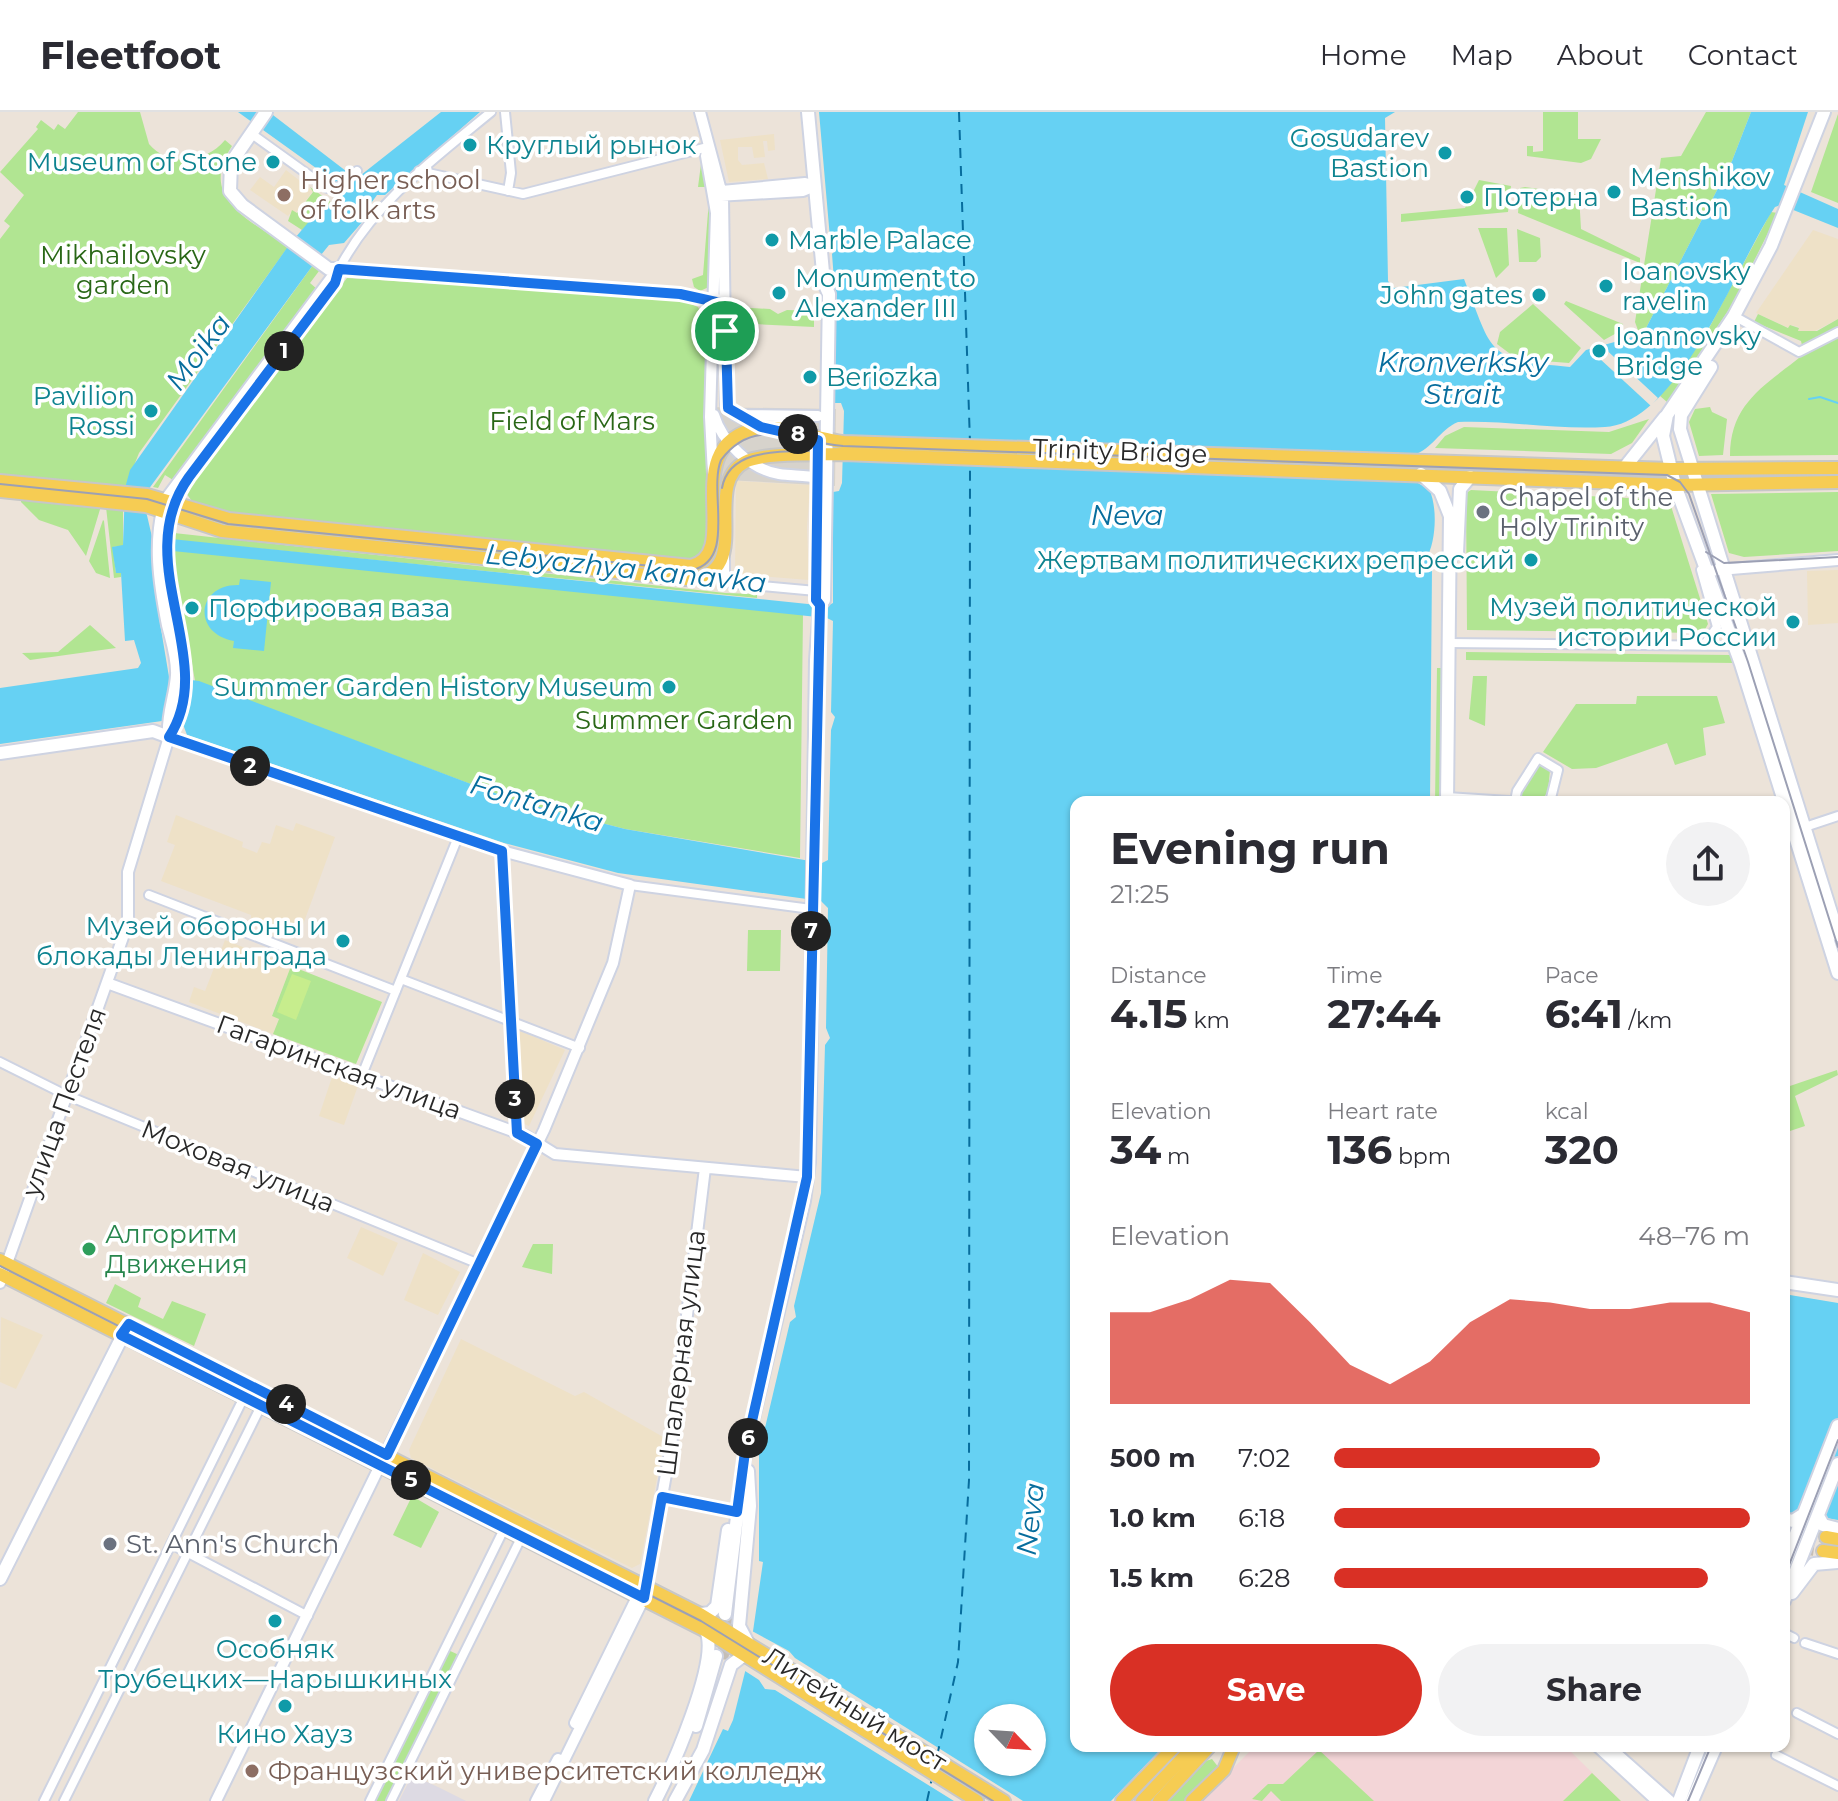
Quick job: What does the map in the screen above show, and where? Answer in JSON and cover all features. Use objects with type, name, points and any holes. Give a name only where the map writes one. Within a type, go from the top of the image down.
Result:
[{"type":"main road","points":[[808,112],[824,283],[829,294],[822,440],[824,600],[819,617]]},
{"type":"main road","points":[[1801,187],[1824,112]]},
{"type":"main road","points":[[1784,796],[1740,644],[1724,573],[1680,429],[1681,415],[1737,317],[1789,216],[1831,112]]},
{"type":"main road","points":[[168,507],[335,283],[339,269],[329,269],[295,238],[242,205],[230,191],[229,167],[270,113]]},
{"type":"main road","points":[[822,440],[818,416],[821,293],[824,283]]},
{"type":"main road","points":[[1625,467],[1667,415],[1737,317]]},
{"type":"main road","points":[[1667,415],[1663,436],[1675,485],[1698,549],[1740,644]]},
{"type":"main road","points":[[709,565],[713,542],[713,474],[717,458],[729,444],[761,427]]},
{"type":"main road","name":"Trinity Bridge","points":[[761,427],[844,448]]},
{"type":"main road","name":"Trinity Bridge","points":[[749,459],[822,454],[844,448],[1416,470]]},
{"type":"main road","points":[[813,905],[817,922],[813,1191],[748,1471],[728,1616],[745,1452],[807,1177],[819,617],[816,591],[818,478],[822,454]]},
{"type":"main road","points":[[0,491],[146,500],[240,521],[686,566],[709,565],[725,549],[726,491],[734,470],[749,459]]},
{"type":"main road","points":[[1416,470],[1838,468]]},
{"type":"main road","points":[[1416,470],[1470,477],[1675,485],[1838,482]]},
{"type":"main road","points":[[1416,470],[1454,508]]},
{"type":"main road","points":[[1451,796],[1454,508],[1461,485],[1470,477]]},
{"type":"main road","points":[[0,481],[124,498]]},
{"type":"main road","name":"улица Пестеля","points":[[168,507],[162,544],[181,679],[169,737]]},
{"type":"main road","points":[[0,753],[153,731],[169,737]]},
{"type":"main road","points":[[1794,830],[1838,935]]},
{"type":"main road","points":[[1794,830],[1838,973]]},
{"type":"main road","points":[[2,1271],[507,1522],[706,1631],[746,1649]]},
{"type":"main road","points":[[1790,1275],[1838,1282]]},
{"type":"main road","points":[[1790,1283],[1838,1290]]},
{"type":"main road","points":[[0,1579],[125,1332]]},
{"type":"main road","points":[[0,1593],[125,1332]]},
{"type":"main road","points":[[247,1391],[261,1406],[384,1460]]},
{"type":"main road","points":[[1790,1550],[1838,1426]]},
{"type":"main road","points":[[1790,1586],[1838,1464]]},
{"type":"main road","points":[[746,1649],[739,1626],[750,1506],[748,1471]]},
{"type":"main road","points":[[700,1614],[710,1613],[717,1606],[729,1523],[737,1512]]},
{"type":"main road","points":[[1790,1520],[1804,1514]]},
{"type":"main road","points":[[1818,1516],[1823,1525],[1838,1529]]},
{"type":"main road","points":[[507,1522],[522,1536],[643,1594],[700,1614],[746,1649]]},
{"type":"main road","points":[[1823,1551],[1838,1553]]},
{"type":"main road","points":[[1790,1594],[1814,1564],[1838,1562]]},
{"type":"main road","points":[[657,1801],[691,1718],[709,1652],[706,1631]]},
{"type":"main road","points":[[675,1801],[703,1750],[731,1665],[746,1649]]},
{"type":"main road","name":"Литейный мост","points":[[746,1649],[977,1801]]},
{"type":"main road","name":"Литейный мост","points":[[746,1649],[1004,1801]]},
{"type":"main road","points":[[657,1801],[693,1737],[719,1658],[700,1735],[668,1801]]},
{"type":"main road","points":[[1122,1801],[1169,1752]]},
{"type":"main road","points":[[1196,1752],[1219,1760],[1219,1775]]},
{"type":"main road","points":[[1142,1801],[1196,1752]]},
{"type":"main road","points":[[1159,1801],[1196,1752]]},
{"type":"main road","points":[[1192,1801],[1219,1775],[1233,1752]]},
{"type":"main road","points":[[1679,1801],[1698,1752]]},
{"type":"main road","points":[[1691,1799],[1713,1752]]},
{"type":"street","points":[[491,112],[419,171],[355,241],[339,269],[680,294],[720,303]]},
{"type":"street","points":[[505,112],[511,173],[508,191]]},
{"type":"street","points":[[700,112],[708,147],[706,156],[720,195],[720,303],[726,405],[735,415],[761,427],[785,416]]},
{"type":"street","points":[[258,131],[324,187],[339,187],[355,173]]},
{"type":"street","points":[[419,171],[523,194],[708,147]]},
{"type":"street","points":[[720,195],[805,183],[815,186]]},
{"type":"street","points":[[713,474],[712,409],[720,303]]},
{"type":"street","points":[[1737,317],[1799,352],[1838,332]]},
{"type":"street","points":[[712,409],[729,444],[749,459],[772,472],[818,478]]},
{"type":"street","points":[[735,415],[818,416]]},
{"type":"street","points":[[725,549],[725,577],[730,583],[816,591]]},
{"type":"street","points":[[1698,549],[1717,622],[1714,635],[1703,646]]},
{"type":"street","points":[[1707,571],[1724,573],[1745,566],[1838,560]]},
{"type":"street","points":[[1452,643],[1740,644]]},
{"type":"street","points":[[169,737],[458,837],[630,885],[813,905]]},
{"type":"street","name":"улица Пестеля","points":[[2,1271],[131,914],[127,881],[169,737]]},
{"type":"street","points":[[1516,796],[1538,758],[1558,770],[1552,796]]},
{"type":"street","points":[[1794,830],[1838,816]]},
{"type":"street","points":[[362,1075],[458,837]]},
{"type":"street","points":[[502,851],[517,1133]]},
{"type":"street","points":[[216,1801],[537,1144],[580,1048],[613,963],[630,885]]},
{"type":"street","points":[[149,895],[396,991]]},
{"type":"street","points":[[401,979],[580,1048]]},
{"type":"street","name":"Гагаринская улица","points":[[107,983],[517,1133],[555,1154],[807,1177]]},
{"type":"street","name":"Моховая улица","points":[[0,1062],[66,1095],[479,1264]]},
{"type":"street","name":"Шпалерная улица","points":[[544,1801],[643,1594],[662,1497],[705,1168]]},
{"type":"street","points":[[44,1801],[247,1391]]},
{"type":"street","points":[[64,1801],[261,1406]]},
{"type":"street","points":[[662,1497],[737,1512]]},
{"type":"street","points":[[370,1801],[507,1522]]},
{"type":"street","points":[[391,1801],[522,1536]]},
{"type":"street","points":[[171,1544],[308,1616]]},
{"type":"street","name":"Шпалерная улица","points":[[536,1801],[643,1594]]},
{"type":"street","points":[[1790,1636],[1794,1638]]},
{"type":"street","points":[[1805,1643],[1838,1654]]},
{"type":"street","points":[[101,1685],[118,1693]]},
{"type":"street","points":[[1797,1713],[1838,1734]]},
{"type":"street","points":[[402,1737],[418,1745]]},
{"type":"street","points":[[1604,1752],[1657,1801]]},
{"type":"street","points":[[1615,1752],[1670,1801]]},
{"type":"street","points":[[1776,1755],[1838,1786]]},
{"type":"shaded area","points":[[774,134],[775,150],[768,151],[767,141],[763,141],[765,157],[754,158],[752,147],[738,147],[738,160],[742,165],[764,163],[768,179],[729,182],[720,140]]},
{"type":"shaded area","name":"Higher school of folk arts","points":[[286,170],[313,191],[296,213],[292,211],[288,216],[250,190],[260,177],[274,187]]},
{"type":"shaded area","points":[[1813,230],[1838,239],[1838,319],[1811,333],[1798,331],[1799,327],[1791,325],[1789,328],[1756,313]]},
{"type":"shaded area","points":[[706,407],[836,409],[835,486],[707,479]]},
{"type":"shaded area","points":[[736,481],[810,485],[807,527],[809,580],[735,574]]},
{"type":"shaded area","points":[[1838,570],[1838,623],[1808,625],[1807,571]]},
{"type":"shaded area","points":[[176,815],[243,842],[242,847],[257,853],[262,842],[270,844],[276,825],[293,831],[296,823],[335,837],[300,933],[277,925],[275,928],[251,918],[251,915],[161,881],[175,845],[167,842]]},
{"type":"shaded area","points":[[225,940],[291,966],[272,1015],[279,1018],[273,1034],[189,1002],[194,987],[205,991]]},
{"type":"shaded area","points":[[521,1031],[565,1050],[529,1126],[522,1123],[521,1116],[518,1034]]},
{"type":"shaded area","points":[[333,1074],[359,1083],[344,1125],[319,1116]]},
{"type":"shaded area","points":[[361,1227],[398,1243],[383,1276],[347,1258]]},
{"type":"shaded area","points":[[423,1253],[460,1272],[438,1315],[404,1300]]},
{"type":"shaded area","points":[[1,1317],[43,1335],[16,1389],[0,1382]]},
{"type":"shaded area","points":[[461,1339],[575,1396],[584,1392],[665,1438],[640,1564],[632,1568],[411,1458],[409,1450]]},
{"type":"shaded area","points":[[1249,1752],[1571,1752],[1621,1801],[1201,1801]]},
{"type":"shaded area","points":[[412,1775],[438,1787],[466,1801],[399,1801]]},
{"type":"green space","name":"Mikhailovsky garden","points":[[78,112],[140,112],[149,144],[157,152],[177,159],[198,158],[225,140],[232,146],[223,164],[221,180],[225,194],[245,217],[288,247],[139,453],[125,488],[0,475],[0,239],[10,226],[4,221],[24,195],[0,172],[38,129],[36,127],[41,120],[54,130],[58,124],[65,129]]},
{"type":"green space","points":[[1543,112],[1578,112],[1578,139],[1601,139],[1591,159],[1581,163],[1527,156],[1527,146],[1533,146],[1533,152],[1543,151]]},
{"type":"green space","points":[[1706,112],[1751,112],[1732,161],[1643,334],[1639,333],[1635,322],[1661,158],[1681,156]]},
{"type":"green space","points":[[1838,114],[1838,203],[1811,192]]},
{"type":"green space","points":[[701,164],[711,206],[711,286],[700,291],[694,287],[692,279],[703,275],[709,200],[705,187],[698,187]]},
{"type":"green space","points":[[1479,180],[1511,186],[1508,212],[1401,222],[1401,214],[1465,208]]},
{"type":"green space","points":[[310,187],[332,203],[302,230],[288,221],[292,210],[297,213],[313,192]]},
{"type":"green space","points":[[1520,188],[1579,195],[1581,229],[1640,258],[1640,263],[1518,213]]},
{"type":"green space","points":[[1771,212],[1778,213],[1732,305],[1667,402],[1660,396],[1708,330]]},
{"type":"green space","points":[[1478,228],[1507,228],[1509,265],[1496,278]]},
{"type":"green space","points":[[1517,229],[1540,238],[1541,257],[1536,262],[1519,262]]},
{"type":"green space","points":[[313,265],[319,271],[310,283],[317,289],[173,480],[165,475],[158,488],[153,487]]},
{"type":"green space","name":"Field of Mars","points":[[347,278],[679,299],[698,307],[707,324],[708,543],[704,552],[690,562],[224,514],[194,504],[186,493],[188,485]]},
{"type":"green space","points":[[1566,301],[1623,324],[1622,330],[1604,340],[1564,304]]},
{"type":"green space","points":[[1533,304],[1581,348],[1569,363],[1517,359],[1497,344],[1500,332]]},
{"type":"green space","points":[[734,307],[770,309],[778,314],[787,310],[814,311],[814,327],[734,323]]},
{"type":"green space","points":[[1758,314],[1788,328],[1790,325],[1799,328],[1798,331],[1817,331],[1838,319],[1838,455],[1730,456],[1736,422],[1743,408],[1764,386],[1804,354],[1801,341],[1754,322]]},
{"type":"green space","points":[[1710,407],[1712,412],[1727,419],[1723,455],[1699,456],[1689,422],[1695,409]]},
{"type":"green space","points":[[1649,419],[1632,443],[1611,454],[1435,448],[1445,436],[1464,427],[1609,432]]},
{"type":"green space","points":[[1471,490],[1666,500],[1671,506],[1708,624],[1703,633],[1467,630],[1466,493]]},
{"type":"green space","points":[[1838,492],[1838,551],[1744,557],[1729,553],[1711,494]]},
{"type":"green space","points":[[21,498],[101,506],[86,556],[68,530],[39,520],[21,502]]},
{"type":"green space","points":[[106,507],[123,509],[123,546],[113,547],[116,573],[121,572],[121,577],[114,578]]},
{"type":"green space","points":[[103,520],[110,578],[96,573],[89,561]]},
{"type":"green space","points":[[174,533],[757,594],[757,598],[173,540]]},
{"type":"green space","name":"Summer Garden","points":[[172,550],[803,614],[800,858],[625,829],[516,801],[195,681]]},
{"type":"green space","points":[[90,625],[116,648],[30,660],[22,653],[58,652]]},
{"type":"green space","points":[[1466,652],[1731,655],[1736,663],[1466,660]]},
{"type":"green space","points":[[1437,668],[1442,668],[1441,796],[1435,796]]},
{"type":"green space","points":[[1473,676],[1487,676],[1485,726],[1469,719]]},
{"type":"green space","points":[[1637,696],[1717,696],[1725,723],[1703,728],[1706,755],[1675,765],[1667,743],[1596,768],[1572,769],[1543,752],[1576,704],[1636,704]]},
{"type":"green space","points":[[1538,764],[1550,770],[1548,792],[1545,796],[1522,796],[1521,791]]},
{"type":"green space","points":[[748,930],[781,930],[780,971],[747,971]]},
{"type":"green space","points":[[291,966],[382,1002],[356,1064],[273,1034],[279,1019],[272,1016]]},
{"type":"green space","points":[[292,974],[311,981],[296,1020],[277,1012]]},
{"type":"green space","points":[[1837,1070],[1838,1075],[1795,1096],[1805,1126],[1790,1131],[1790,1086]]},
{"type":"green space","points":[[533,1244],[553,1244],[552,1274],[522,1267]]},
{"type":"green space","points":[[115,1284],[141,1298],[138,1307],[163,1319],[172,1301],[206,1314],[194,1346],[106,1303]]},
{"type":"green space","points":[[412,1496],[439,1512],[421,1548],[393,1535]]},
{"type":"green space","points":[[448,1650],[459,1655],[387,1801],[374,1801]]},
{"type":"green space","points":[[1317,1752],[1321,1752],[1374,1801],[1281,1801],[1271,1791],[1262,1801],[1252,1799],[1268,1784],[1283,1784]]},
{"type":"green space","points":[[1212,1759],[1219,1768],[1186,1801],[1169,1801],[1206,1761]]},
{"type":"green space","points":[[1592,1773],[1621,1801],[1563,1801]]},
{"type":"water","name":"Neva","points":[[238,112],[269,112],[359,181],[361,175],[441,112],[480,112],[385,195],[377,195],[369,206],[370,213],[344,243],[329,245],[313,265],[148,490],[146,511],[152,537],[827,606],[833,603],[833,492],[839,491],[842,483],[844,411],[841,403],[834,403],[835,293],[832,254],[836,249],[830,238],[819,112],[1395,112],[1385,118],[1388,281],[1394,288],[1464,279],[1481,324],[1496,348],[1522,361],[1570,367],[1586,350],[1643,334],[1732,161],[1751,112],[1808,112],[1784,185],[1838,209],[1838,228],[1781,205],[1775,207],[1704,336],[1658,399],[1632,419],[1605,427],[1458,422],[1413,455],[1412,480],[1429,489],[1435,515],[1434,535],[1426,559],[1432,568],[1430,796],[1070,796],[1070,1752],[1158,1752],[1111,1801],[689,1801],[723,1729],[728,1731],[733,1720],[750,1652],[763,1562],[759,1561],[759,1450],[766,1445],[764,1432],[790,1322],[796,1317],[794,1306],[821,1193],[825,1045],[830,1038],[826,1028],[828,908],[821,901],[618,873],[504,843],[187,735],[184,727],[162,721],[0,744],[0,688],[138,668],[141,663],[134,640],[125,641],[121,573],[116,573],[112,547],[123,545],[125,488],[130,470],[289,245],[312,218],[348,191]],"holes":[[[153,549],[833,621],[831,712],[835,717],[831,730],[828,860],[822,863],[625,829],[516,801],[199,681],[169,677],[156,599]]]},
{"type":"water","points":[[240,579],[271,582],[264,651],[233,648],[234,641],[220,637],[206,620],[207,600],[214,592],[239,585]]},
{"type":"water","points":[[1790,1295],[1838,1303],[1838,1520],[1790,1515]]},
{"type":"pier","points":[[1599,343],[1658,398],[1651,406],[1586,346]]},
{"type":"pier","points":[[752,1631],[789,1651],[795,1658],[974,1770],[974,1776],[983,1776],[1023,1801],[954,1801],[775,1690],[765,1689],[759,1680],[742,1669]]},
{"type":"waterway","points":[[1809,399],[1820,397],[1838,403]]},
{"type":"ferry route","points":[[959,112],[970,443]]},
{"type":"ferry route","points":[[937,1756],[958,1662],[969,1480],[970,465]]},
{"type":"ferry route","points":[[927,1801],[932,1778]]},
{"type":"tunnel","points":[[1790,1532],[1826,1537]]},
{"type":"tunnel","points":[[1790,1547],[1823,1551]]},
{"type":"tunnel","points":[[722,1659],[731,1617]]},
{"type":"tram line","points":[[0,484],[147,499],[228,524],[692,570],[706,564],[714,553],[718,539],[717,489],[721,460],[734,446],[748,438],[763,435],[843,446],[1667,475],[1680,482],[1689,494],[1748,662],[1838,947]]},
{"type":"tram line","points":[[722,488],[727,474],[749,457],[824,450]]},
{"type":"tram line","points":[[1706,552],[1724,563],[1838,557]]},
{"type":"tram line","points":[[0,1266],[701,1621],[993,1801]]},
{"type":"tram line","points":[[1790,1563],[1838,1440]]},
{"type":"tram line","points":[[1688,1801],[1708,1752]]},
{"type":"place","name":"Круглый рынок","points":[[470,145]]},
{"type":"place","name":"Gosudarev Bastion","points":[[1445,153]]},
{"type":"place","name":"Museum of Stone","points":[[273,162]]},
{"type":"place","name":"Menshikov Bastion","points":[[1614,192]]},
{"type":"place","name":"Higher school of folk arts","points":[[284,195]]},
{"type":"place","name":"Потерна","points":[[1467,197]]},
{"type":"place","name":"Marble Palace","points":[[772,240]]},
{"type":"place","name":"Ioanovsky ravelin","points":[[1606,286]]},
{"type":"place","name":"Monument to Alexander III","points":[[779,293]]},
{"type":"place","name":"John gates","points":[[1539,295]]},
{"type":"place","name":"Ioannovsky Bridge","points":[[1599,351]]},
{"type":"place","name":"Beriozka","points":[[810,377]]},
{"type":"place","name":"Pavilion Rossi","points":[[151,411]]},
{"type":"place","name":"Chapel of the Holy Trinity","points":[[1483,512]]},
{"type":"place","name":"Жертвам политических репрессий","points":[[1531,560]]},
{"type":"place","name":"Порфировая ваза","points":[[192,608]]},
{"type":"place","name":"Музей политической истории России","points":[[1793,622]]},
{"type":"place","name":"Summer Garden History Museum","points":[[669,687]]},
{"type":"place","name":"Музей обороны и блокады Ленинграда","points":[[343,941]]},
{"type":"place","name":"Алгоритм Движения","points":[[89,1249]]},
{"type":"place","name":"St. Ann's Church","points":[[110,1544]]},
{"type":"place","name":"Особняк Трубецких—Нарышкиных","points":[[275,1621]]},
{"type":"place","name":"Кино Хауз","points":[[285,1706]]},
{"type":"place","name":"Французский университетский колледж","points":[[252,1771]]},
{"type":"route","points":[[339,269],[690,296],[725,304],[725,331],[726,405],[729,411],[761,427],[818,440],[816,600],[820,605],[816,660],[815,862],[811,909],[809,1162],[804,1201],[745,1452],[737,1512],[662,1497],[644,1598],[121,1335],[129,1324],[387,1455],[537,1144],[517,1133],[502,851],[169,737],[177,725],[186,679],[168,584],[165,538],[183,485],[335,283],[339,269]]},
{"type":"water label","name":"Moika","points":[[198,352]]},
{"type":"water label","name":"Kronverksky Strait","points":[[1463,378]]},
{"type":"water label","name":"Lebyazhya kanavka","points":[[626,568]]},
{"type":"water label","name":"Fontanka","points":[[537,803]]}]
